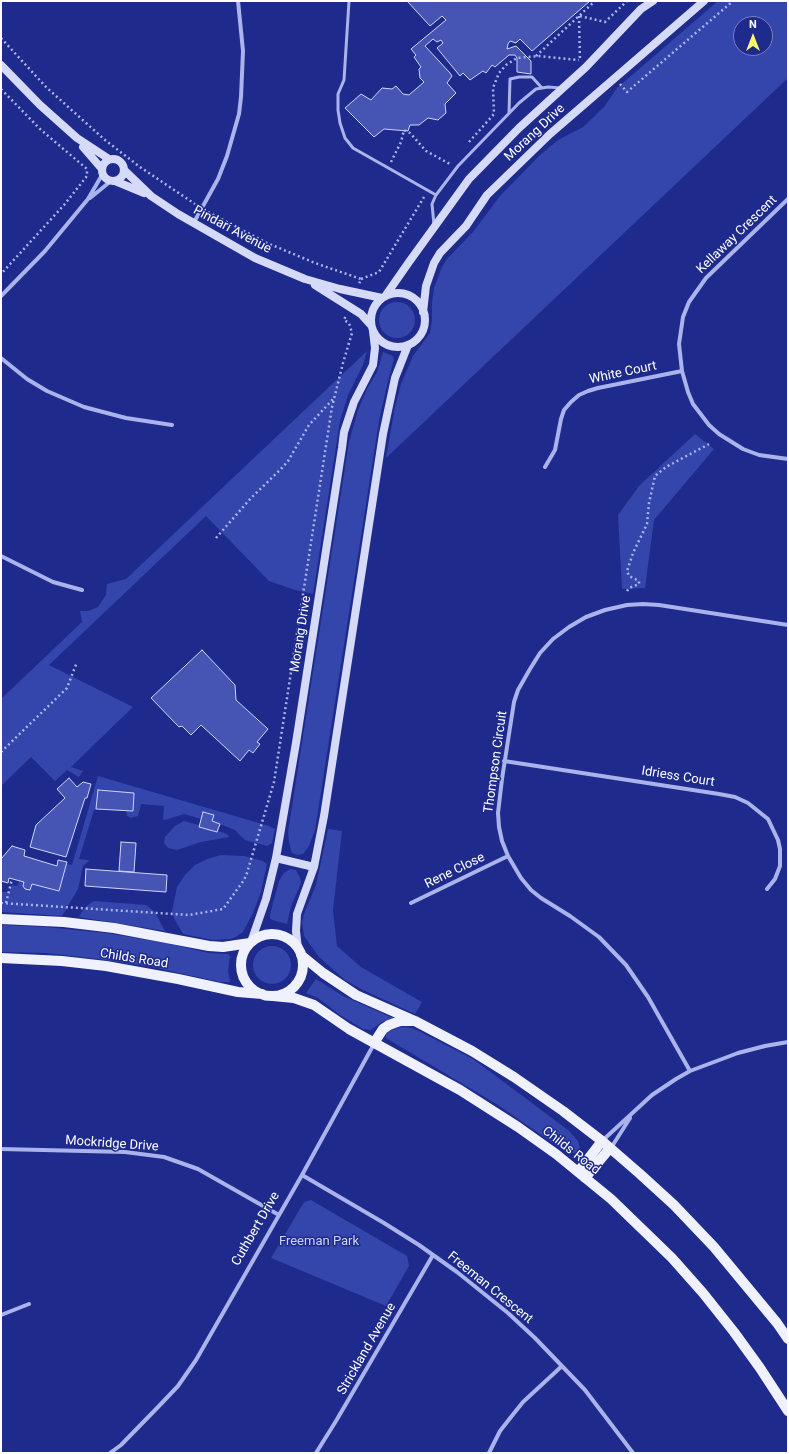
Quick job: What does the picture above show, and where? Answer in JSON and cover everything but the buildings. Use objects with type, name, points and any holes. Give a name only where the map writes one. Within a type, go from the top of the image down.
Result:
[{"type":"main road","name":"Morang Drive","points":[[384,297],[469,180],[519,128],[586,67],[641,9],[653,1]]},
{"type":"main road","name":"Morang Drive","points":[[423,312],[426,286],[434,263],[445,247],[466,226],[487,196],[550,134],[704,1]]},
{"type":"main road","points":[[1,65],[40,105],[76,138],[109,160]]},
{"type":"main road","points":[[76,138],[107,180],[113,181],[122,177],[124,170],[119,161],[113,159],[104,163],[102,172]]},
{"type":"main road","name":"Pindari Avenue","points":[[124,170],[150,196]]},
{"type":"main road","name":"Pindari Avenue","points":[[113,181],[150,196],[193,224],[255,258],[305,279],[340,289],[384,297]]},
{"type":"main road","name":"Pindari Avenue","points":[[305,279],[361,314],[372,328]]},
{"type":"main road","points":[[394,293],[408,295],[420,305],[425,320],[420,335],[415,341],[400,347],[388,345],[377,338],[372,328],[371,317],[377,303],[384,297],[394,293]]},
{"type":"main road","name":"Morang Drive","points":[[250,943],[266,899],[276,858],[295,750],[344,432],[354,402],[373,365],[375,348],[372,328]]},
{"type":"main road","points":[[299,952],[292,942],[285,937],[276,934],[267,934],[258,937],[250,943],[244,952],[241,962],[241,972],[246,982],[253,990],[272,996],[290,990],[297,982],[301,974],[302,964],[296,931],[297,914],[314,867],[324,816],[383,434],[395,378],[408,345]]},
{"type":"main road","points":[[276,858],[314,867]]},
{"type":"main road","name":"Childs Road","points":[[1,919],[64,922],[114,928],[209,946],[223,947],[250,943]]},
{"type":"main road","name":"Childs Road","points":[[299,952],[323,973],[356,995],[415,1021],[472,1051],[514,1077],[563,1111],[610,1148],[674,1205],[714,1247],[777,1323],[788,1339]]},
{"type":"main road","name":"Childs Road","points":[[1,958],[62,961],[106,966],[238,992],[262,994]]},
{"type":"main road","name":"Childs Road","points":[[272,996],[294,998],[314,1005],[349,1029],[460,1090],[518,1127],[556,1154],[582,1175],[672,1258],[739,1338],[788,1410]]},
{"type":"main road","name":"Cuthbert Drive","points":[[374,1043],[383,1029],[389,1025],[400,1021],[415,1021]]},
{"type":"main road","points":[[582,1175],[602,1142]]},
{"type":"main road","points":[[582,1175],[610,1148]]},
{"type":"street","points":[[193,224],[218,179],[227,156],[239,114],[242,89],[243,51],[238,1]]},
{"type":"street","points":[[1,296],[45,251],[88,199],[102,172]]},
{"type":"street","points":[[88,199],[113,181]]},
{"type":"street","name":"Kellaway Crescent","points":[[788,199],[718,264],[697,289],[689,302],[683,318],[679,344],[682,371],[688,392],[693,404],[709,425],[719,434],[743,449],[776,458],[788,459]]},
{"type":"street","points":[[1,358],[27,379],[47,391],[84,407],[126,418],[172,425]]},
{"type":"street","name":"White Court","points":[[545,467],[555,450],[564,410],[578,395],[598,388],[682,371]]},
{"type":"street","points":[[1,556],[53,582],[82,590]]},
{"type":"street","name":"Thompson Circuit","points":[[690,1071],[648,997],[626,965],[599,937],[531,890],[514,868],[508,856],[502,841],[498,813],[504,761],[514,702],[524,678],[553,638],[586,617],[605,610],[622,606],[643,604],[694,610],[788,625]]},
{"type":"street","name":"Idriess Court","points":[[504,761],[719,794],[735,797],[748,803],[768,819],[778,840],[780,849],[780,866],[775,878],[767,888]]},
{"type":"street","name":"Rene Close","points":[[411,903],[508,856]]},
{"type":"street","points":[[602,1142],[613,1130],[631,1116],[652,1096],[671,1082],[690,1071],[738,1053],[788,1042]]},
{"type":"street","name":"Cuthbert Drive","points":[[110,1453],[121,1445],[144,1423],[178,1386],[196,1360],[302,1175],[374,1043]]},
{"type":"street","points":[[610,1148],[631,1116]]},
{"type":"street","name":"Mockridge Drive","points":[[1,1149],[124,1152],[164,1157],[198,1168],[279,1215]]},
{"type":"street","name":"Freeman Crescent","points":[[302,1175],[384,1223],[433,1255],[457,1272],[508,1313],[535,1338],[585,1390],[633,1453]]},
{"type":"street","name":"Strickland Avenue","points":[[316,1453],[433,1255]]},
{"type":"street","points":[[1,1316],[29,1304]]},
{"type":"street","points":[[489,1453],[500,1432],[523,1402],[562,1366]]},
{"type":"lane","points":[[349,1],[344,80],[338,94],[340,123],[345,138],[353,148],[436,196]]},
{"type":"lane","points":[[510,113],[510,79],[532,77],[542,88]]},
{"type":"lane","points":[[434,227],[432,204],[436,196],[458,166],[536,89],[564,88]]},
{"type":"path","points":[[536,56],[595,1]]},
{"type":"path","points":[[579,16],[605,22],[627,1]]},
{"type":"path","points":[[627,92],[733,1]]},
{"type":"path","points":[[579,16],[578,60],[586,67]]},
{"type":"path","points":[[1,89],[40,129],[87,169],[88,176],[46,226],[1,274]]},
{"type":"path","points":[[388,168],[401,142],[404,130],[410,133],[426,151],[450,164]]},
{"type":"path","points":[[361,279],[379,272],[414,211],[428,190]]},
{"type":"path","points":[[1,903],[189,915],[223,908],[244,880],[274,782],[334,397],[343,363]]},
{"type":"path","points":[[216,538],[251,498],[281,469],[309,425],[334,397]]},
{"type":"path","points":[[627,591],[629,588],[639,584],[639,581],[629,576],[627,572],[633,553],[647,524],[649,503],[655,476],[666,467],[709,444]]},
{"type":"path","points":[[1,752],[67,688],[77,662]]},
{"type":"path","points":[[6,903],[12,879]]},
{"type":"green space","points":[[718,1],[788,1],[788,78],[386,458],[395,407],[401,384],[413,356],[430,333],[434,288],[442,267],[447,259],[473,232],[500,196],[539,156],[558,140],[583,127],[604,107],[617,88]]},
{"type":"green space","points":[[401,302],[410,307],[414,313],[414,327],[410,333],[401,338],[393,338],[384,333],[380,327],[379,316],[384,307],[390,303]]},
{"type":"green space","points":[[367,351],[363,365],[348,395],[340,421],[313,594],[295,590],[269,581],[206,516],[49,665],[133,707],[71,767],[83,771],[79,777],[67,770],[55,781],[31,757],[1,786],[1,699],[82,622],[80,611],[88,611],[98,607],[106,595],[107,584],[126,579]]},
{"type":"green space","points":[[383,352],[393,356],[394,359],[379,421],[315,830],[309,846],[303,854],[297,855],[292,853],[288,832],[349,442],[358,410],[367,389],[377,372]]},
{"type":"green space","points":[[695,434],[714,449],[654,520],[645,588],[622,589],[618,515],[639,486]]},
{"type":"green space","points":[[98,776],[269,826],[275,829],[272,843],[267,846],[245,840],[235,830],[212,821],[214,815],[204,812],[201,819],[184,814],[165,820],[163,819],[164,806],[141,804],[138,816],[131,818],[127,816],[126,811],[133,811],[134,793],[98,791],[96,810],[94,810],[79,859],[89,861],[83,866],[78,889],[62,916],[1,912],[1,892],[9,892],[12,885],[17,886],[19,881],[59,891],[66,864],[72,865]]},
{"type":"green space","points":[[184,821],[199,825],[199,827],[224,833],[229,837],[201,842],[177,850],[168,848],[164,843],[165,837],[175,826]]},
{"type":"green space","points":[[328,829],[342,831],[333,910],[337,946],[361,967],[422,1002],[415,1014],[345,980],[319,957],[304,936],[302,922],[316,885]]},
{"type":"green space","points":[[221,855],[244,856],[263,861],[267,864],[261,892],[253,913],[243,932],[230,939],[213,940],[183,934],[174,918],[172,911],[177,887],[185,875],[195,865],[207,859]]},
{"type":"green space","points":[[290,869],[296,870],[301,883],[291,906],[287,924],[272,920],[270,918],[270,914],[279,881],[284,873]]},
{"type":"green space","points":[[94,901],[146,905],[155,912],[165,931],[79,917],[85,907]]},
{"type":"green space","points":[[1,925],[45,927],[106,933],[166,943],[209,953],[228,954],[230,956],[228,971],[230,982],[220,982],[152,967],[98,959],[46,953],[1,952]]},
{"type":"green space","points":[[268,946],[276,946],[286,951],[290,958],[290,972],[286,979],[276,984],[268,984],[258,979],[256,976],[253,969],[253,961],[258,951],[261,949]]},
{"type":"green space","points":[[316,979],[343,996],[393,1018],[382,1022],[371,1030],[363,1029],[340,1015],[318,998],[306,993]]},
{"type":"green space","points":[[402,1027],[419,1031],[473,1059],[568,1130],[578,1141],[580,1148],[578,1153],[571,1153],[560,1148],[498,1105],[386,1038],[386,1033]]},
{"type":"green space","name":"Freeman Park","points":[[311,1200],[407,1256],[409,1266],[386,1306],[271,1258],[304,1202]]}]
